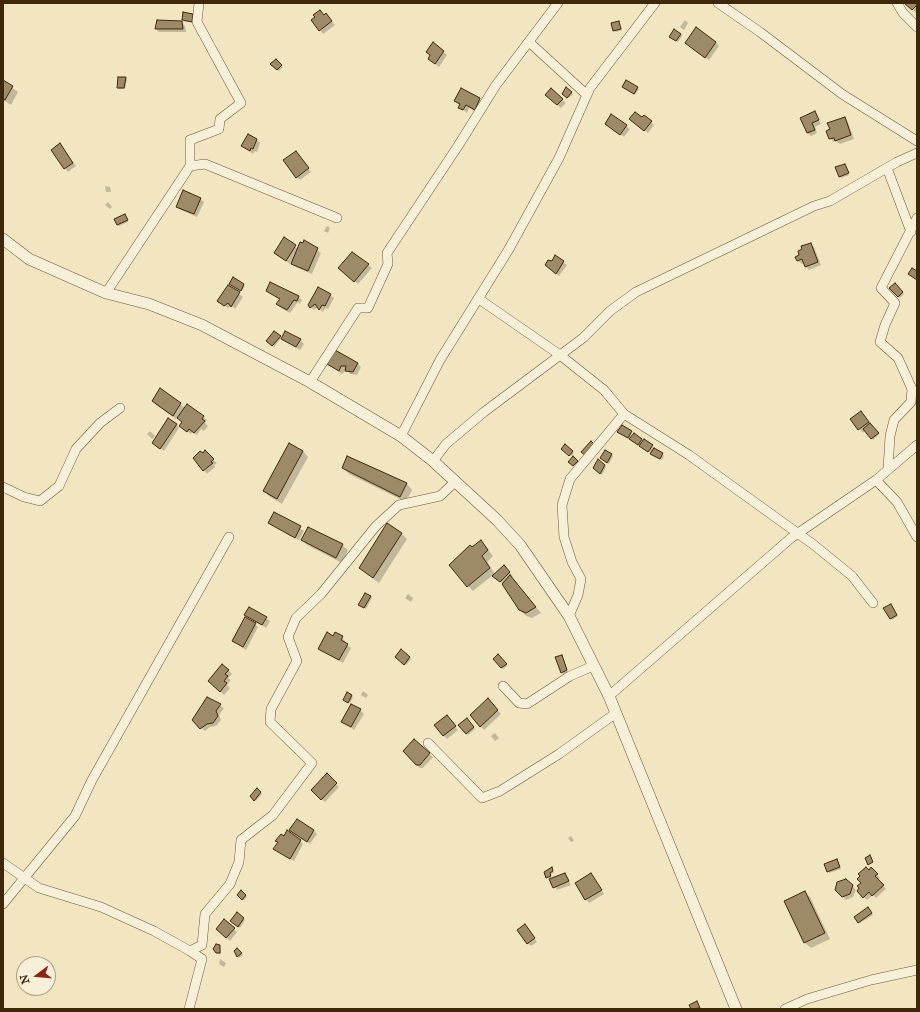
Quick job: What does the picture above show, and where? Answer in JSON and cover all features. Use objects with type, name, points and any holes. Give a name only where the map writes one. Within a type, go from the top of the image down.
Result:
[{"type":"street","points":[[106,293],[190,166],[190,140],[219,129],[220,118],[241,103],[197,22],[199,3]]},
{"type":"street","points":[[310,382],[358,308],[368,308],[388,264],[387,253],[458,146],[496,85],[558,3]]},
{"type":"street","points":[[401,436],[440,360],[510,249],[559,158],[590,88],[655,3]]},
{"type":"street","points":[[718,3],[760,32],[842,94],[917,141]]},
{"type":"street","points":[[897,3],[903,13],[917,27]]},
{"type":"street","points":[[529,42],[587,95]]},
{"type":"street","points":[[433,461],[446,444],[484,412],[560,355],[636,292],[814,206],[830,201],[887,168],[917,153]]},
{"type":"street","points":[[190,166],[205,164],[336,218]]},
{"type":"street","points":[[887,168],[911,232]]},
{"type":"street","points":[[888,469],[890,436],[894,420],[914,399],[912,389],[898,358],[880,342],[885,325],[895,303],[881,288],[917,218]]},
{"type":"street","points":[[3,239],[29,259],[106,293],[149,304],[202,325],[310,382],[401,436],[456,481],[497,520],[520,545],[569,616],[609,696],[736,1009]]},
{"type":"street","points":[[478,299],[560,355],[604,390],[624,414],[689,455],[798,533],[852,576],[873,603]]},
{"type":"street","points":[[3,487],[24,497],[40,501],[59,486],[76,449],[100,423],[120,408]]},
{"type":"street","points":[[569,616],[578,596],[581,579],[572,562],[564,537],[562,505],[570,479],[624,414]]},
{"type":"street","points":[[609,696],[798,533],[876,480],[917,445]]},
{"type":"street","points":[[876,480],[897,502],[917,537]]},
{"type":"street","points":[[190,951],[202,945],[204,914],[230,884],[239,862],[242,840],[273,815],[312,763],[270,722],[271,709],[297,661],[288,637],[296,618],[321,594],[376,526],[399,505],[440,496],[456,481]]},
{"type":"street","points":[[3,904],[23,877],[75,816],[92,780],[230,537]]},
{"type":"street","points":[[503,686],[519,703],[527,704],[570,676],[593,666]]},
{"type":"street","points":[[428,743],[482,798],[500,791],[558,754],[616,713]]},
{"type":"street","points":[[3,863],[39,888],[101,907],[154,931],[202,959],[189,1009]]},
{"type":"street","points":[[785,1009],[806,999],[871,980],[917,970]]},
{"type":"building","points":[[904,3],[917,3],[917,5],[912,10]]},
{"type":"building","points":[[320,10],[324,15],[326,13],[332,21],[319,31],[311,20],[315,17],[313,15]]},
{"type":"building","points":[[183,12],[193,14],[192,22],[182,20]]},
{"type":"building","points":[[157,20],[182,21],[183,29],[155,29]]},
{"type":"building","points":[[619,21],[621,29],[613,31],[611,23]]},
{"type":"building","points":[[696,27],[716,42],[705,58],[685,43]]},
{"type":"building","points":[[674,29],[681,34],[676,41],[669,37]]},
{"type":"building","points":[[433,42],[444,51],[435,64],[428,59],[430,55],[426,52]]},
{"type":"building","points":[[276,59],[282,65],[277,70],[270,64]]},
{"type":"building","points":[[118,77],[126,77],[124,88],[117,88]]},
{"type":"building","points":[[3,80],[13,86],[5,100],[3,99]]},
{"type":"building","points":[[626,80],[638,87],[634,94],[622,87]]},
{"type":"building","points":[[566,87],[572,92],[567,98],[562,94]]},
{"type":"building","points":[[461,88],[480,98],[475,110],[466,105],[463,110],[458,108],[460,104],[454,101]]},
{"type":"building","points":[[551,88],[563,99],[557,105],[545,95]]},
{"type":"building","points":[[815,111],[819,120],[812,123],[815,130],[807,133],[800,118]]},
{"type":"building","points":[[635,112],[642,117],[644,115],[652,121],[644,131],[629,119]]},
{"type":"building","points":[[611,114],[627,125],[620,135],[605,124]]},
{"type":"building","points":[[845,117],[851,135],[835,141],[834,138],[829,139],[826,131],[830,129],[827,123]]},
{"type":"building","points":[[248,134],[257,139],[253,149],[251,148],[250,151],[241,146]]},
{"type":"building","points":[[60,143],[73,163],[64,169],[51,150]]},
{"type":"building","points":[[296,151],[309,168],[296,178],[283,160]]},
{"type":"building","points":[[845,164],[849,173],[839,177],[835,167]]},
{"type":"building","points":[[183,190],[201,198],[194,214],[176,207]]},
{"type":"building","points":[[125,214],[128,220],[117,225],[114,219]]},
{"type":"building","points":[[284,237],[296,245],[286,261],[274,253]]},
{"type":"building","points":[[304,240],[318,248],[308,271],[291,264],[300,242],[303,243]]},
{"type":"building","points":[[811,243],[818,262],[805,267],[802,259],[797,261],[795,257],[799,255],[798,251],[802,249],[801,246]]},
{"type":"building","points":[[352,252],[369,264],[354,282],[338,268]]},
{"type":"building","points":[[555,255],[564,261],[556,274],[545,265],[548,260],[552,261]]},
{"type":"building","points":[[912,268],[917,271],[917,280],[908,274]]},
{"type":"building","points":[[233,277],[244,284],[241,291],[229,284]]},
{"type":"building","points":[[270,282],[299,296],[297,301],[294,300],[287,310],[276,304],[280,299],[266,291]]},
{"type":"building","points":[[895,283],[903,292],[898,297],[889,288]]},
{"type":"building","points":[[228,285],[240,292],[231,307],[228,303],[224,306],[217,301]]},
{"type":"building","points":[[318,287],[331,294],[325,306],[322,305],[319,310],[315,304],[310,308],[308,305]]},
{"type":"building","points":[[274,331],[281,336],[272,346],[266,341]]},
{"type":"building","points":[[285,331],[301,339],[296,347],[281,339]]},
{"type":"building","points":[[335,350],[358,363],[353,372],[345,371],[346,366],[341,366],[339,371],[327,364]]},
{"type":"building","points":[[160,388],[181,403],[173,416],[152,401]]},
{"type":"building","points":[[187,404],[204,416],[202,419],[205,421],[194,433],[189,429],[187,432],[179,426],[182,422],[177,418]]},
{"type":"building","points":[[861,411],[869,422],[858,430],[850,419]]},
{"type":"building","points":[[168,418],[177,424],[160,449],[152,443]]},
{"type":"building","points":[[870,423],[879,433],[871,439],[863,429]]},
{"type":"building","points":[[622,425],[632,431],[628,438],[617,432]]},
{"type":"building","points":[[634,433],[642,439],[638,445],[629,439]]},
{"type":"building","points":[[644,439],[653,445],[648,452],[639,446]]},
{"type":"building","points":[[591,441],[596,446],[586,456],[581,452]]},
{"type":"building","points":[[289,443],[303,451],[277,499],[263,491]]},
{"type":"building","points":[[565,444],[573,451],[569,456],[561,449]]},
{"type":"building","points":[[654,448],[663,453],[660,459],[650,454]]},
{"type":"building","points":[[205,450],[214,459],[211,462],[213,463],[203,471],[193,458],[200,451],[203,453]]},
{"type":"building","points":[[605,450],[612,454],[607,463],[600,458]]},
{"type":"building","points":[[347,456],[407,483],[400,497],[342,468]]},
{"type":"building","points":[[573,456],[578,461],[573,466],[568,462]]},
{"type":"building","points":[[598,459],[605,465],[600,474],[593,468]]},
{"type":"building","points":[[274,512],[301,526],[295,538],[268,523]]},
{"type":"building","points":[[387,523],[402,533],[373,578],[359,568]]},
{"type":"building","points":[[308,527],[343,544],[336,558],[301,540]]},
{"type":"building","points":[[481,540],[488,550],[482,556],[490,568],[467,587],[449,565],[470,545],[472,547]]},
{"type":"building","points":[[504,565],[510,572],[500,582],[492,576]]},
{"type":"building","points":[[510,575],[536,607],[526,613],[519,610],[502,584]]},
{"type":"building","points":[[365,593],[371,596],[364,608],[358,605]]},
{"type":"building","points":[[891,604],[897,615],[890,619],[883,608]]},
{"type":"building","points":[[249,607],[267,617],[262,625],[244,615]]},
{"type":"building","points":[[245,617],[256,623],[243,647],[232,641]]},
{"type":"building","points":[[327,632],[333,636],[335,632],[343,636],[341,640],[348,644],[339,660],[318,649]]},
{"type":"building","points":[[401,649],[410,657],[404,665],[395,657]]},
{"type":"building","points":[[498,654],[507,664],[501,668],[493,659]]},
{"type":"building","points":[[562,655],[567,670],[561,673],[555,657]]},
{"type":"building","points":[[222,664],[229,670],[225,674],[228,676],[224,681],[227,683],[220,692],[208,681]]},
{"type":"building","points":[[347,692],[352,695],[348,703],[343,700]]},
{"type":"building","points":[[207,697],[221,704],[216,711],[218,716],[213,723],[207,724],[200,729],[192,720]]},
{"type":"building","points":[[488,698],[498,710],[480,727],[470,715]]},
{"type":"building","points":[[351,704],[361,709],[351,727],[341,722]]},
{"type":"building","points":[[447,715],[456,726],[443,736],[434,725]]},
{"type":"building","points":[[467,718],[474,727],[466,734],[458,725]]},
{"type":"building","points":[[414,739],[430,753],[420,765],[416,765],[403,751]]},
{"type":"building","points":[[327,773],[337,783],[321,800],[311,790]]},
{"type":"building","points":[[257,788],[261,792],[254,801],[250,796]]},
{"type":"building","points":[[297,819],[314,830],[307,842],[289,830]]},
{"type":"building","points":[[287,830],[301,840],[290,859],[273,849],[278,842],[275,841],[281,834],[284,836]]},
{"type":"building","points":[[870,855],[873,862],[868,865],[865,858]]},
{"type":"building","points":[[837,859],[840,867],[827,872],[824,864]]},
{"type":"building","points":[[552,867],[553,871],[550,873],[551,876],[546,878],[544,872]]},
{"type":"building","points":[[866,867],[869,870],[871,867],[878,874],[875,876],[884,885],[872,896],[869,892],[863,898],[857,891],[859,888],[857,886],[861,883],[857,879],[860,876],[858,874]]},
{"type":"building","points":[[565,873],[569,881],[553,888],[549,879]]},
{"type":"building","points":[[591,873],[602,890],[585,900],[575,883]]},
{"type":"building","points":[[846,879],[853,885],[850,894],[842,897],[835,890],[837,882]]},
{"type":"building","points":[[241,890],[246,895],[242,900],[237,895]]},
{"type":"building","points":[[805,891],[825,933],[804,943],[784,901]]},
{"type":"building","points":[[868,907],[872,913],[858,923],[854,917]]},
{"type":"building","points":[[237,912],[244,918],[238,927],[230,921]]},
{"type":"building","points":[[224,919],[235,928],[226,938],[216,929]]},
{"type":"building","points":[[525,924],[535,938],[527,944],[517,930]]},
{"type":"building","points":[[216,944],[220,945],[220,953],[216,953],[213,949]]},
{"type":"building","points":[[237,948],[242,953],[237,957],[234,951]]},
{"type":"building","points":[[697,1001],[700,1008],[691,1009],[689,1005]]}]
